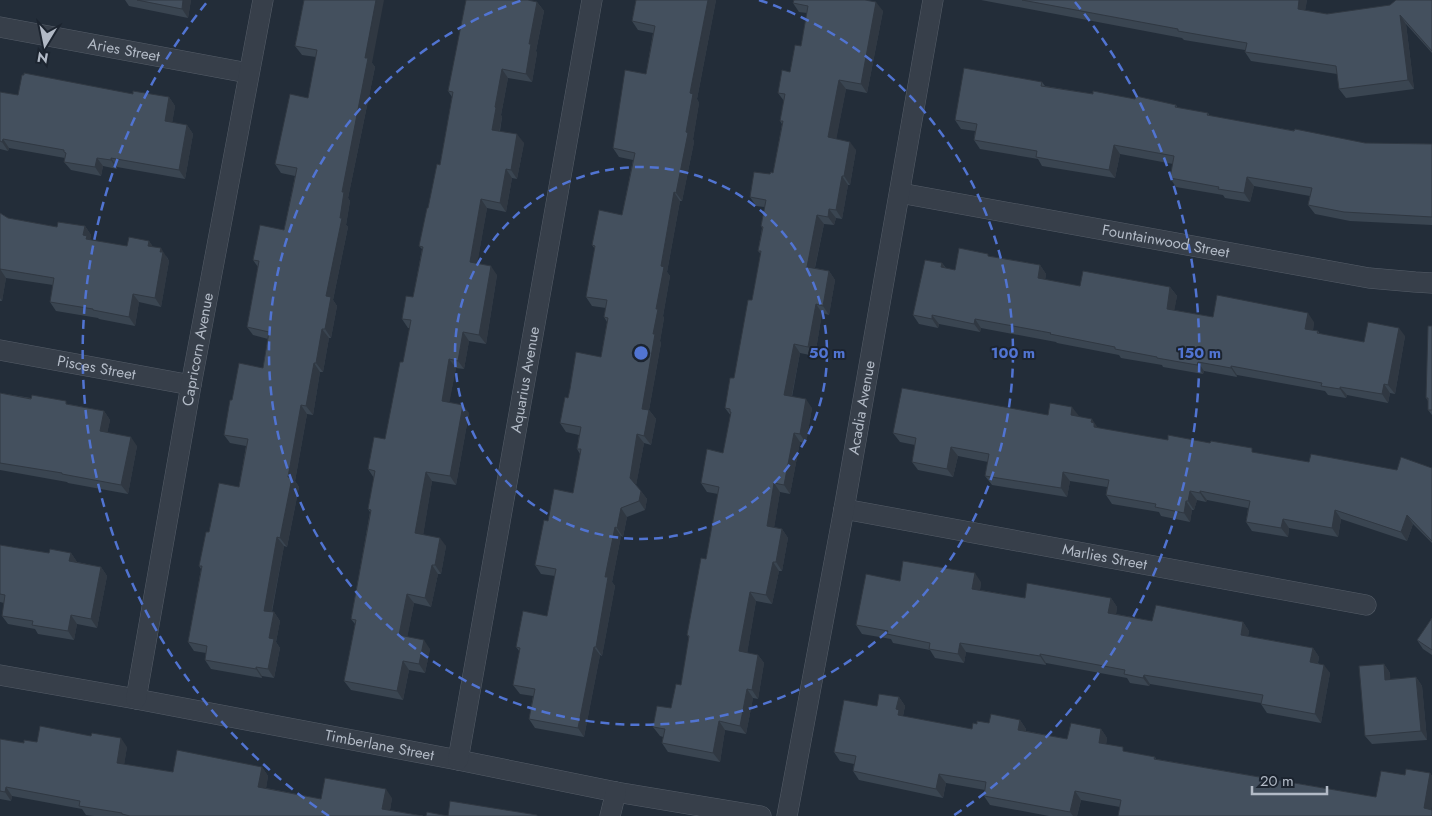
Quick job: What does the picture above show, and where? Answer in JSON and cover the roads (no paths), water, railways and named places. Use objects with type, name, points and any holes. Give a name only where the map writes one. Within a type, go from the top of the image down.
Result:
[{"type":"street","name":"Capricorn Avenue","points":[[136,699],[191,385],[263,0]]},
{"type":"street","name":"Aquarius Avenue","points":[[458,760],[592,0]]},
{"type":"street","name":"Acadia Avenue","points":[[787,816],[844,509],[933,0]]},
{"type":"street","name":"Aries Street","points":[[0,27],[248,73]]},
{"type":"street","name":"Fountainwood Street","points":[[900,193],[1369,278],[1432,282]]},
{"type":"street","name":"Pisces Street","points":[[0,350],[191,385]]},
{"type":"street","name":"Marlies Street","points":[[844,509],[1366,605]]},
{"type":"street","name":"Timberlane Street","points":[[0,675],[458,760],[616,792],[761,816]]},
{"type":"street","points":[[610,816],[616,792]]}]
